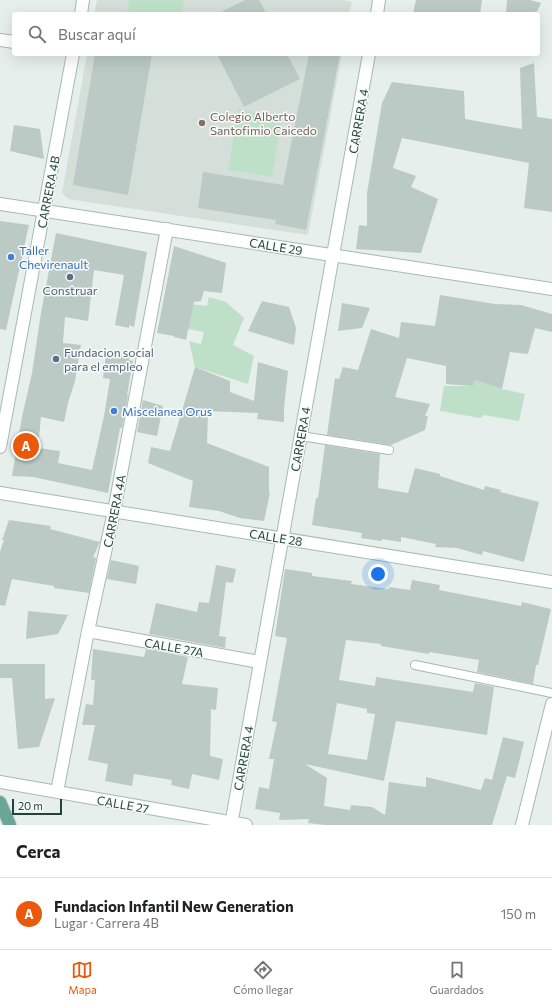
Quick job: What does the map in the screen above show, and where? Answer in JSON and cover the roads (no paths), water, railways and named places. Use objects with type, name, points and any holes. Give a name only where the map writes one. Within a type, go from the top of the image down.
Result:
[{"type":"main road","points":[[0,802],[10,825]]},
{"type":"street","points":[[81,12],[84,0]]},
{"type":"street","points":[[377,12],[379,0]]},
{"type":"street","points":[[0,40],[12,42]]},
{"type":"street","name":"CARRERA 4B","points":[[0,447],[2,422],[73,56]]},
{"type":"street","name":"CARRERA 4","points":[[231,824],[370,56]]},
{"type":"street","name":"CALLE 29","points":[[0,204],[552,289]]},
{"type":"street","name":"CARRERA 4A","points":[[57,792],[88,632],[114,511],[167,229]]},
{"type":"street","name":"CALLE 28","points":[[0,493],[552,582]]},
{"type":"street","name":"CALLE 27A","points":[[88,632],[260,662]]},
{"type":"street","points":[[522,825],[552,704]]},
{"type":"street","name":"CALLE 27","points":[[0,782],[231,824],[246,825]]},
{"type":"lane","points":[[301,436],[389,450]]},
{"type":"lane","points":[[415,665],[552,693]]},
{"type":"place","name":"Colegio Alberto Santofimio Caicedo","points":[[202,123]]},
{"type":"place","name":"Taller Chevirenault","points":[[11,257]]},
{"type":"place","name":"Construar","points":[[70,277]]},
{"type":"place","name":"Fundacion social para el empleo","points":[[56,359]]},
{"type":"place","name":"Miscelanea Orus","points":[[114,411]]},
{"type":"place","name":"Fundacion Infantil New Generation","points":[[26,446]]}]
